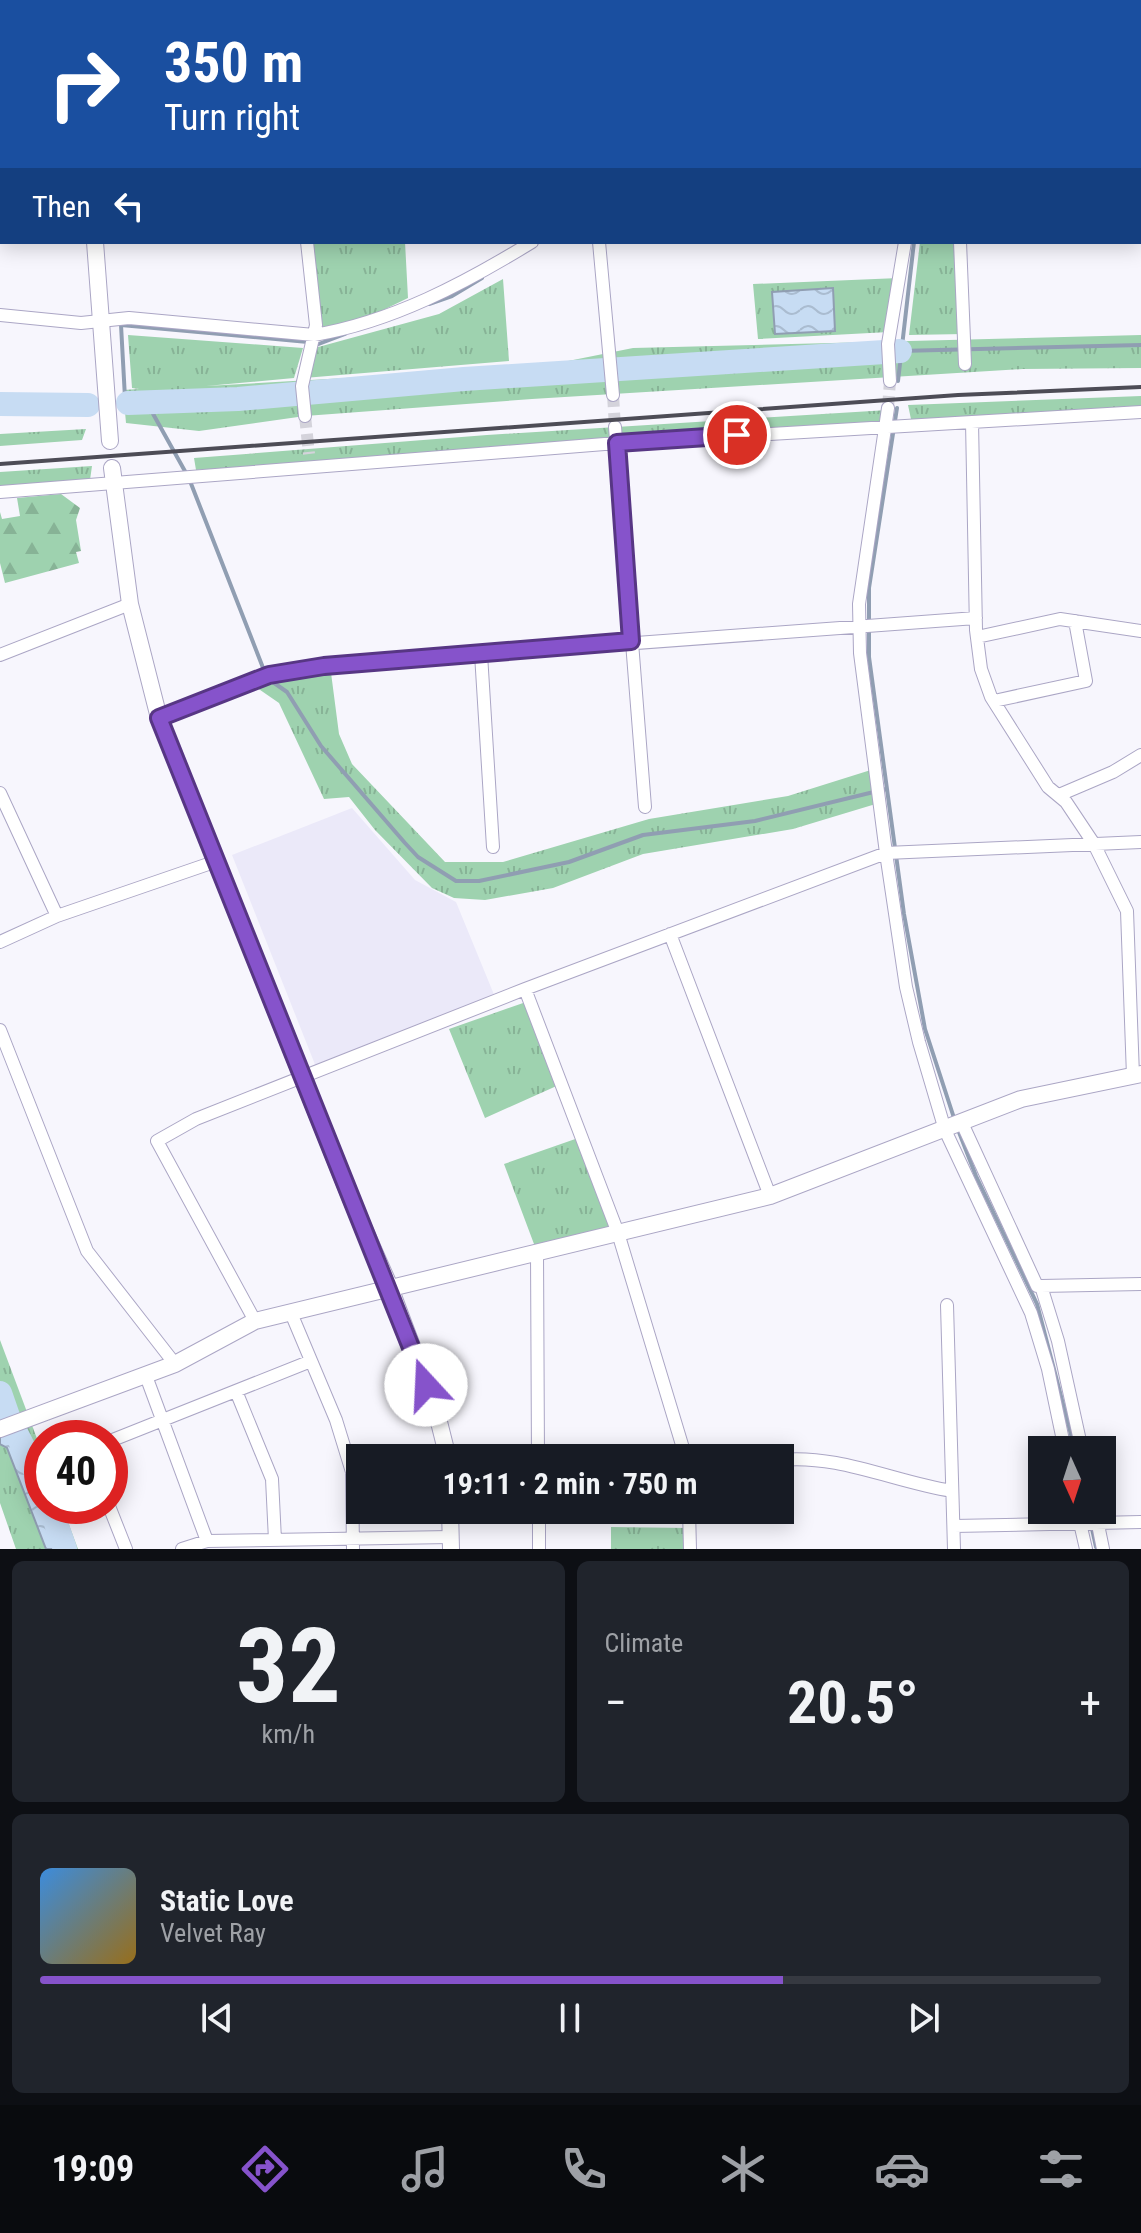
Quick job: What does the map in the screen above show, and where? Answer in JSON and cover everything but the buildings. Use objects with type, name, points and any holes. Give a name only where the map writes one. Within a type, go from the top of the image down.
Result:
[{"type":"street","points":[[95,244],[110,441]]},
{"type":"street","points":[[305,416],[302,386],[316,325],[307,244]]},
{"type":"street","points":[[506,244],[509,256]]},
{"type":"street","points":[[0,315],[81,323],[129,318],[314,335],[340,331],[443,293],[529,244]]},
{"type":"street","points":[[599,244],[613,395]]},
{"type":"street","points":[[890,381],[888,344],[905,244]]},
{"type":"street","points":[[960,244],[965,364]]},
{"type":"street","points":[[888,408],[859,626],[864,692],[906,987],[945,1130],[1031,1313],[1048,1369],[1062,1436]]},
{"type":"street","points":[[0,492],[113,475],[309,460],[1141,412]]},
{"type":"street","points":[[0,1429],[175,1364],[255,1321],[389,1285],[770,1196],[1021,1099],[1137,1075],[1134,939],[1127,911],[1094,844],[1059,795],[1048,787],[994,701],[981,669],[976,618],[972,422]]},
{"type":"street","points":[[615,427],[645,807]]},
{"type":"street","points":[[113,475],[130,604],[159,718],[389,1285],[436,1410],[444,1444]]},
{"type":"street","points":[[0,655],[130,604]]},
{"type":"street","points":[[159,718],[269,675],[324,666],[976,618]]},
{"type":"street","points":[[977,637],[1060,619],[1141,631]]},
{"type":"street","points":[[994,701],[1086,681],[1075,621]]},
{"type":"street","points":[[481,654],[493,847]]},
{"type":"street","points":[[1059,795],[1113,772],[1141,755]]},
{"type":"street","points":[[0,793],[57,916]]},
{"type":"street","points":[[255,1321],[157,1141],[196,1119],[525,989],[886,853],[1141,842]]},
{"type":"street","points":[[0,942],[57,916],[217,861]]},
{"type":"street","points":[[670,934],[770,1196]]},
{"type":"street","points":[[525,989],[618,1233],[682,1444]]},
{"type":"street","points":[[0,1030],[87,1251],[175,1364]]},
{"type":"street","points":[[962,1123],[1037,1286],[1141,1284]]},
{"type":"street","points":[[537,1252],[538,1444]]},
{"type":"street","points":[[1041,1286],[1058,1341],[1079,1436]]},
{"type":"street","points":[[947,1305],[954,1549]]},
{"type":"street","points":[[291,1313],[336,1420],[352,1472],[353,1544]]},
{"type":"street","points":[[128,1434],[311,1361]]},
{"type":"street","points":[[146,1376],[207,1541]]},
{"type":"street","points":[[236,1391],[272,1479],[275,1540]]},
{"type":"street","points":[[794,1460],[826,1461],[913,1485],[952,1491]]},
{"type":"street","points":[[1116,1519],[1141,1522]]},
{"type":"street","points":[[954,1526],[1028,1520]]},
{"type":"street","points":[[116,1524],[126,1549]]},
{"type":"street","points":[[539,1524],[539,1549]]},
{"type":"street","points":[[689,1524],[690,1549]]},
{"type":"street","points":[[1081,1524],[1086,1549]]},
{"type":"street","points":[[1098,1524],[1103,1549]]},
{"type":"street","points":[[182,1549],[207,1541],[450,1543]]},
{"type":"shaded area","points":[[352,808],[415,880],[456,902],[495,997],[316,1067],[232,855]]},
{"type":"green space","points":[[307,244],[405,244],[408,298],[340,331],[320,334]]},
{"type":"green space","points":[[920,244],[960,244],[964,334],[909,335]]},
{"type":"green space","points":[[899,278],[889,332],[758,339],[753,284]]},
{"type":"green space","points":[[503,279],[509,361],[304,378],[311,349],[439,314]]},
{"type":"green space","points":[[128,335],[303,348],[294,378],[206,386],[538,367],[633,348],[1141,335],[1141,368],[1023,369],[532,399],[305,416],[199,431],[126,423],[123,390],[139,389],[132,388]]},
{"type":"green space","points":[[1141,396],[1141,413],[912,424],[908,405]]},
{"type":"green space","points":[[888,410],[885,426],[196,470],[194,458],[487,435]]},
{"type":"green space","points":[[86,429],[82,440],[0,446],[0,434]]},
{"type":"green space","points":[[92,466],[90,480],[0,488],[0,472]]},
{"type":"green space","points":[[61,494],[80,508],[76,520],[81,551],[76,552],[79,563],[5,583],[0,563],[0,512],[2,519],[20,516],[17,498]]},
{"type":"green space","points":[[330,665],[339,734],[352,764],[445,862],[503,862],[649,819],[788,796],[874,769],[870,775],[879,803],[793,829],[643,854],[553,888],[485,900],[454,898],[432,888],[375,830],[349,797],[324,799],[279,703],[250,683]]},
{"type":"green space","points":[[526,1002],[561,1084],[485,1118],[449,1029]]},
{"type":"green space","points":[[581,1137],[618,1233],[537,1252],[504,1164]]},
{"type":"green space","points":[[0,1340],[30,1420],[24,1420],[24,1524],[69,1524],[78,1549],[16,1549],[0,1503]]},
{"type":"green space","points":[[611,1527],[690,1528],[690,1549],[611,1549]]},
{"type":"water","points":[[833,288],[835,331],[775,334],[772,292]]},
{"type":"water","points":[[0,1397],[24,1445],[24,1492],[7,1448],[0,1444]]},
{"type":"water","points":[[36,1524],[56,1524],[65,1549],[46,1549]]},
{"type":"waterway","points":[[898,381],[914,244]]},
{"type":"waterway","points":[[429,304],[452,296],[482,278]]},
{"type":"waterway","points":[[186,473],[147,403],[125,398],[121,325],[308,342]]},
{"type":"waterway","points":[[316,345],[345,334]]},
{"type":"waterway","points":[[900,351],[1141,345]]},
{"type":"waterway","points":[[128,403],[238,399],[464,379],[900,351]]},
{"type":"waterway","points":[[0,404],[88,405]]},
{"type":"waterway","points":[[897,408],[869,588],[869,657],[904,914],[925,1029],[954,1118]]},
{"type":"waterway","points":[[190,481],[267,678],[287,692],[321,746],[418,857],[456,881],[479,881],[569,862],[643,835],[755,821],[886,789]]},
{"type":"waterway","points":[[957,1127],[976,1176],[1037,1304],[1071,1436]]},
{"type":"waterway","points":[[0,1393],[24,1449]]},
{"type":"waterway","points":[[56,1524],[65,1549]]},
{"type":"waterway","points":[[1091,1524],[1096,1547]]},
{"type":"tunnel","points":[[888,408],[890,381]]},
{"type":"tunnel","points":[[613,395],[615,427]]},
{"type":"tunnel","points":[[305,416],[309,454]]},
{"type":"railway","points":[[0,464],[958,395],[1141,387]]},
{"type":"route","points":[[426,1385],[389,1285],[350,1197],[159,718],[269,675],[324,666],[631,641],[617,443],[737,435]]}]
